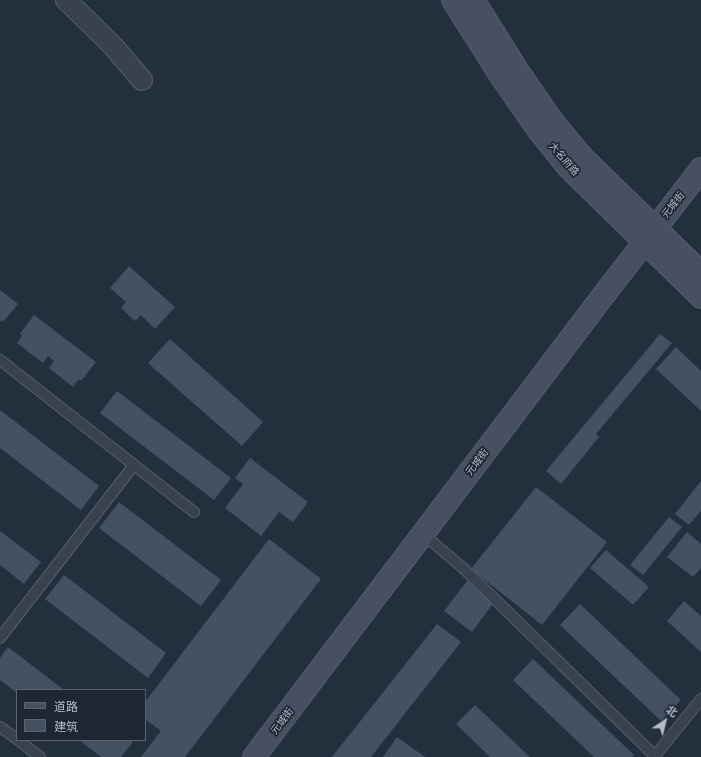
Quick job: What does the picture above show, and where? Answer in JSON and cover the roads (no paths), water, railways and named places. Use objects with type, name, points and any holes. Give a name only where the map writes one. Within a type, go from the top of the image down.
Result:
[{"type":"street","name":"大名府路","points":[[453,0],[503,79],[537,128],[569,168],[650,235],[701,273]]},
{"type":"street","name":"大名府路","points":[[473,0],[517,70],[550,118],[701,297]]},
{"type":"street","points":[[68,1],[113,46],[142,80]]},
{"type":"street","name":"元城街","points":[[254,757],[701,169]]},
{"type":"lane","points":[[0,360],[194,512]]},
{"type":"lane","points":[[0,638],[134,465]]},
{"type":"lane","points":[[423,534],[463,568],[655,756],[701,699]]},
{"type":"lane","points":[[0,727],[16,739]]},
{"type":"lane","points":[[18,741],[40,757]]}]
